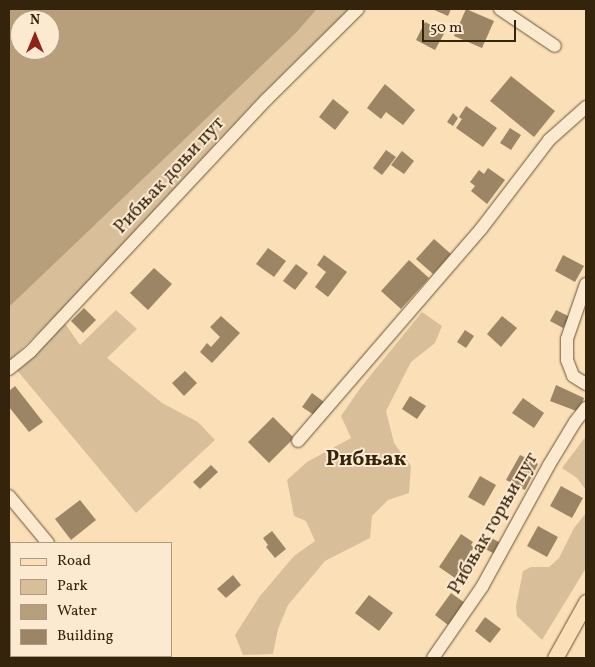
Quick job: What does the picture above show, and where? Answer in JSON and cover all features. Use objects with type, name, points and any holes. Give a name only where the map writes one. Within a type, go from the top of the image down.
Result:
[{"type":"main road","points":[[555,658],[585,609]]},
{"type":"street","name":"Рибњак доњи пут","points":[[9,369],[56,325],[260,106],[358,9]]},
{"type":"street","points":[[500,9],[555,46]]},
{"type":"street","points":[[298,441],[481,228],[550,140],[586,107]]},
{"type":"street","points":[[586,284],[568,339],[568,360],[573,376],[586,384]]},
{"type":"street","name":"Рибњак горњи пут","points":[[433,658],[482,587],[549,465],[575,422],[586,408]]},
{"type":"street","points":[[9,496],[47,542]]},
{"type":"green space","points":[[317,9],[349,9],[259,97],[63,309],[9,361],[9,307],[297,32]]},
{"type":"green space","points":[[116,310],[137,329],[107,358],[162,403],[198,422],[215,440],[136,513],[16,369],[64,322],[80,345]]},
{"type":"green space","points":[[422,312],[442,326],[435,343],[411,362],[386,411],[394,443],[411,466],[409,493],[388,500],[372,516],[370,538],[325,561],[288,605],[278,629],[273,654],[243,655],[235,635],[260,596],[294,556],[315,541],[306,521],[294,516],[287,480],[307,462],[351,438],[341,416],[361,387]]},
{"type":"green space","points":[[586,436],[586,490],[577,478],[562,468]]},
{"type":"green space","points":[[586,513],[586,568],[542,640],[517,616],[516,606],[523,571],[531,567],[549,567],[559,558],[574,528]]},
{"type":"water","points":[[9,9],[317,9],[297,32],[9,307]]},
{"type":"building","points":[[432,9],[451,9],[448,16]]},
{"type":"building","points":[[466,9],[494,21],[482,48],[454,36]]},
{"type":"building","points":[[425,22],[445,32],[435,50],[416,40]]},
{"type":"building","points":[[511,76],[555,111],[534,137],[490,101]]},
{"type":"building","points":[[385,84],[415,110],[403,125],[386,112],[381,119],[367,108]]},
{"type":"building","points":[[333,99],[349,112],[335,130],[319,117]]},
{"type":"building","points":[[466,106],[497,128],[483,147],[456,128],[462,119],[459,117]]},
{"type":"building","points":[[453,113],[458,118],[453,126],[447,122]]},
{"type":"building","points":[[510,128],[521,135],[511,150],[500,143]]},
{"type":"building","points":[[386,150],[396,157],[382,175],[373,168]]},
{"type":"building","points":[[402,151],[414,161],[404,174],[391,165]]},
{"type":"building","points":[[488,168],[505,180],[487,204],[471,191],[475,186],[470,182],[479,170],[484,174]]},
{"type":"building","points":[[434,239],[451,254],[433,274],[416,259]]},
{"type":"building","points":[[268,248],[286,261],[274,277],[256,264]]},
{"type":"building","points":[[324,255],[347,272],[328,297],[315,287],[326,272],[317,265]]},
{"type":"building","points":[[563,255],[584,266],[575,282],[555,271]]},
{"type":"building","points":[[409,260],[429,278],[401,309],[381,291]]},
{"type":"building","points":[[296,264],[308,273],[295,290],[283,281]]},
{"type":"building","points":[[154,268],[172,284],[148,310],[130,293]]},
{"type":"building","points":[[84,308],[96,320],[83,333],[71,321]]},
{"type":"building","points":[[556,310],[570,317],[563,328],[550,321]]},
{"type":"building","points":[[221,316],[240,333],[212,363],[200,352],[207,343],[211,347],[220,337],[210,327]]},
{"type":"building","points":[[502,316],[517,328],[501,347],[487,334]]},
{"type":"building","points":[[465,330],[474,336],[466,348],[457,342]]},
{"type":"building","points":[[185,371],[197,383],[184,396],[172,383]]},
{"type":"building","points":[[556,385],[584,398],[579,412],[550,401]]},
{"type":"building","points":[[15,386],[43,422],[29,432],[9,407],[9,391]]},
{"type":"building","points":[[312,393],[324,402],[314,415],[302,407]]},
{"type":"building","points":[[410,396],[426,406],[417,419],[402,409]]},
{"type":"building","points":[[523,398],[544,413],[534,428],[512,413]]},
{"type":"building","points":[[273,417],[294,438],[269,463],[248,442]]},
{"type":"building","points":[[520,455],[538,464],[525,490],[506,480]]},
{"type":"building","points":[[211,465],[218,472],[200,489],[193,482]]},
{"type":"building","points":[[480,476],[496,485],[484,506],[468,497]]},
{"type":"building","points":[[561,486],[583,498],[572,518],[550,506]]},
{"type":"building","points":[[80,500],[96,520],[71,540],[55,519]]},
{"type":"building","points":[[538,526],[558,537],[547,557],[527,546]]},
{"type":"building","points":[[272,531],[286,549],[275,558],[266,547],[268,545],[263,538]]},
{"type":"building","points":[[461,534],[473,542],[471,545],[474,548],[468,555],[475,560],[466,573],[461,569],[455,578],[439,567]]},
{"type":"building","points":[[487,536],[501,543],[495,554],[481,547]]},
{"type":"building","points":[[233,575],[241,585],[226,598],[217,589]]},
{"type":"building","points":[[9,586],[10,638],[9,639]]},
{"type":"building","points":[[451,593],[465,603],[448,625],[435,615]]},
{"type":"building","points":[[369,595],[393,613],[379,631],[355,613]]},
{"type":"building","points":[[485,617],[501,629],[490,643],[475,631]]},
{"type":"district","name":"Рибњак","points":[[366,460]]}]
